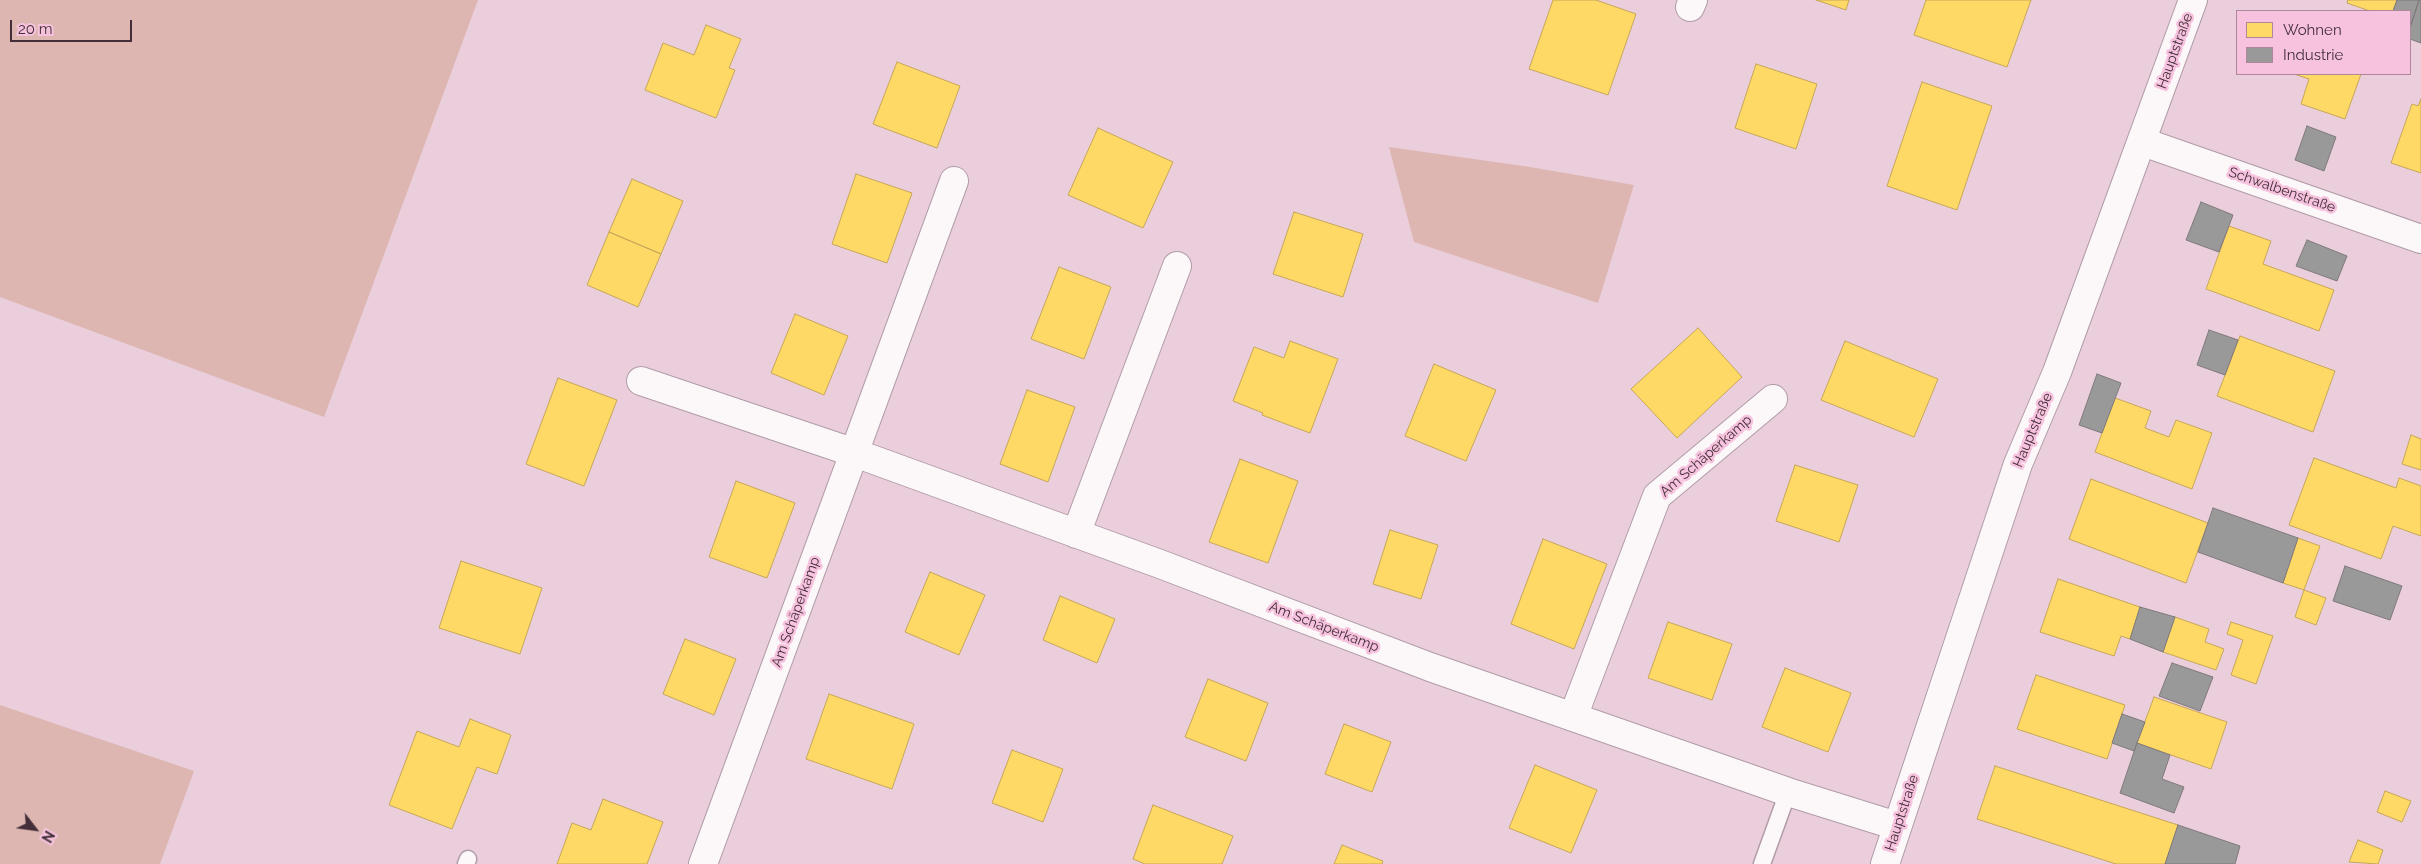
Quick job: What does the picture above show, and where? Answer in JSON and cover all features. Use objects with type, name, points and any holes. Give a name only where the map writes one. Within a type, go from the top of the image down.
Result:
[{"type":"street","name":"Hauptstraße","points":[[1885,864],[2018,464],[2057,372],[2143,142],[2193,0]]},
{"type":"street","name":"Schwalbenstraße","points":[[2143,142],[2421,239]]},
{"type":"street","name":"Am Schäperkamp","points":[[703,864],[954,181]]},
{"type":"street","points":[[1076,534],[1177,266]]},
{"type":"street","name":"Am Schäperkamp","points":[[641,380],[855,453],[1430,667],[1788,792],[1897,826]]},
{"type":"street","name":"Am Schäperkamp","points":[[1573,717],[1658,496],[1773,399]]},
{"type":"lane","points":[[1762,864],[1788,792]]},
{"type":"shaded area","points":[[0,0],[478,0],[324,417],[0,297]]},
{"type":"shaded area","points":[[1389,147],[1530,167],[1634,185],[1598,303],[1414,242]]},
{"type":"shaded area","points":[[0,705],[194,771],[160,864],[0,864]]},
{"type":"building: Wohnen","points":[[1553,0],[1596,0],[1636,14],[1608,95],[1529,69]]},
{"type":"building: Wohnen","points":[[1816,0],[1849,0],[1846,10]]},
{"type":"building: Wohnen","points":[[1926,0],[2031,0],[2007,67],[1914,35]]},
{"type":"building: Wohnen","points":[[2348,0],[2397,0],[2393,10],[2367,10],[2347,3]]},
{"type":"building: Wohnen","points":[[706,25],[741,39],[729,68],[735,70],[716,118],[645,90],[663,43],[694,55]]},
{"type":"building: Wohnen","points":[[897,62],[960,86],[937,148],[873,124]]},
{"type":"building: Wohnen","points":[[1756,64],[1817,84],[1796,149],[1735,128]]},
{"type":"building: Wohnen","points":[[2297,75],[2361,75],[2345,119],[2301,104],[2309,79]]},
{"type":"building: Wohnen","points":[[1922,82],[1992,106],[1957,210],[1887,186]]},
{"type":"building: Wohnen","points":[[2421,99],[2421,173],[2391,163],[2412,104],[2418,106]]},
{"type":"building: Wohnen","points":[[1098,128],[1173,162],[1143,228],[1068,195]]},
{"type":"building: Wohnen","points":[[856,174],[912,193],[887,263],[832,244]]},
{"type":"building: Wohnen","points":[[632,179],[683,201],[661,254],[609,232]]},
{"type":"building: Wohnen","points":[[1294,212],[1363,234],[1343,297],[1273,274]]},
{"type":"building: Wohnen","points":[[2229,226],[2271,241],[2263,264],[2334,290],[2319,331],[2206,289]]},
{"type":"building: Wohnen","points":[[609,232],[661,254],[638,307],[587,285]]},
{"type":"building: Wohnen","points":[[1059,267],[1111,287],[1084,359],[1031,339]]},
{"type":"building: Wohnen","points":[[795,314],[848,336],[824,395],[771,373]]},
{"type":"building: Wohnen","points":[[1698,328],[1742,377],[1677,438],[1631,389]]},
{"type":"building: Wohnen","points":[[2240,336],[2335,371],[2313,432],[2217,396]]},
{"type":"building: Wohnen","points":[[1290,341],[1338,359],[1310,433],[1262,415],[1263,413],[1233,401],[1254,347],[1284,358]]},
{"type":"building: Wohnen","points":[[1845,341],[1938,379],[1914,437],[1821,400]]},
{"type":"building: Wohnen","points":[[1434,364],[1496,390],[1466,461],[1405,436]]},
{"type":"building: Wohnen","points":[[558,378],[617,400],[584,486],[526,464]]},
{"type":"building: Wohnen","points":[[1027,390],[1075,407],[1048,482],[1000,464]]},
{"type":"building: Wohnen","points":[[2115,398],[2151,411],[2145,428],[2169,437],[2176,420],[2212,433],[2192,489],[2095,452]]},
{"type":"building: Wohnen","points":[[2411,435],[2421,439],[2421,470],[2402,464]]},
{"type":"building: Wohnen","points":[[2314,458],[2396,488],[2399,478],[2421,486],[2421,536],[2393,526],[2381,559],[2289,525]]},
{"type":"building: Wohnen","points":[[1240,459],[1298,481],[1268,563],[1209,542]]},
{"type":"building: Wohnen","points":[[1795,465],[1858,485],[1839,542],[1776,521]]},
{"type":"building: Wohnen","points":[[2091,479],[2208,523],[2186,583],[2069,539]]},
{"type":"building: Wohnen","points":[[736,481],[795,503],[767,578],[709,557]]},
{"type":"building: Wohnen","points":[[1390,530],[1438,545],[1421,599],[1373,584]]},
{"type":"building: Wohnen","points":[[2298,538],[2320,546],[2304,590],[2283,583]]},
{"type":"building: Wohnen","points":[[1543,539],[1607,564],[1574,649],[1511,624]]},
{"type":"building: Wohnen","points":[[461,561],[542,588],[520,654],[439,628]]},
{"type":"building: Wohnen","points":[[930,572],[985,595],[959,655],[905,632]]},
{"type":"building: Wohnen","points":[[2058,579],[2140,607],[2130,639],[2121,636],[2114,656],[2040,632]]},
{"type":"building: Wohnen","points":[[2304,590],[2326,598],[2316,625],[2295,617]]},
{"type":"building: Wohnen","points":[[1060,596],[1115,619],[1097,663],[1043,640]]},
{"type":"building: Wohnen","points":[[2175,617],[2209,629],[2205,642],[2224,649],[2216,670],[2163,652]]},
{"type":"building: Wohnen","points":[[1668,622],[1732,644],[1712,700],[1648,678]]},
{"type":"building: Wohnen","points":[[2231,622],[2273,636],[2256,684],[2231,675],[2243,640],[2227,634]]},
{"type":"building: Wohnen","points":[[685,639],[736,659],[714,715],[663,694]]},
{"type":"building: Wohnen","points":[[1785,668],[1851,693],[1828,752],[1762,727]]},
{"type":"building: Wohnen","points":[[2036,675],[2125,705],[2107,759],[2017,729]]},
{"type":"building: Wohnen","points":[[1208,679],[1268,703],[1246,761],[1185,737]]},
{"type":"building: Wohnen","points":[[829,694],[914,724],[892,789],[806,759]]},
{"type":"building: Wohnen","points":[[2154,697],[2227,722],[2211,769],[2137,743]]},
{"type":"building: Wohnen","points":[[470,719],[511,735],[497,774],[477,767],[452,829],[389,805],[417,731],[459,747]]},
{"type":"building: Wohnen","points":[[1344,724],[1391,742],[1372,792],[1325,774]]},
{"type":"building: Wohnen","points":[[1012,750],[1063,769],[1043,822],[992,803]]},
{"type":"building: Wohnen","points":[[1535,765],[1597,790],[1571,853],[1509,828]]},
{"type":"building: Wohnen","points":[[1995,766],[2178,825],[2165,864],[2116,864],[1977,819]]},
{"type":"building: Wohnen","points":[[2385,791],[2411,801],[2402,822],[2377,812]]},
{"type":"building: Wohnen","points":[[603,799],[663,822],[647,864],[557,864],[572,823],[591,830]]},
{"type":"building: Wohnen","points":[[1153,805],[1233,836],[1222,864],[1145,864],[1133,859]]},
{"type":"building: Wohnen","points":[[2358,840],[2383,850],[2378,864],[2349,862]]},
{"type":"building: Wohnen","points":[[1342,845],[1383,861],[1382,864],[1334,864]]},
{"type":"building: Industrie","points":[[2397,0],[2419,0],[2411,25],[2411,10],[2393,10]]},
{"type":"building: Industrie","points":[[2419,0],[2421,0],[2421,43],[2411,39],[2411,25]]},
{"type":"building: Industrie","points":[[2307,126],[2336,137],[2324,171],[2295,160]]},
{"type":"building: Industrie","points":[[2201,202],[2233,215],[2219,252],[2186,240]]},
{"type":"building: Industrie","points":[[2307,240],[2347,256],[2337,281],[2296,266]]},
{"type":"building: Industrie","points":[[2209,330],[2238,340],[2225,375],[2197,365]]},
{"type":"building: Industrie","points":[[2097,374],[2121,383],[2102,433],[2079,425]]},
{"type":"building: Industrie","points":[[2213,508],[2298,538],[2283,583],[2198,552]]},
{"type":"building: Industrie","points":[[2345,566],[2402,586],[2390,620],[2333,601]]},
{"type":"building: Industrie","points":[[2140,607],[2175,617],[2163,652],[2130,639]]},
{"type":"building: Industrie","points":[[2172,663],[2213,677],[2200,711],[2159,696]]},
{"type":"building: Industrie","points":[[2122,714],[2145,722],[2134,751],[2112,743]]},
{"type":"building: Industrie","points":[[2137,743],[2170,755],[2162,779],[2184,787],[2174,813],[2120,793]]},
{"type":"building: Industrie","points":[[2178,825],[2240,846],[2235,864],[2165,864]]}]
